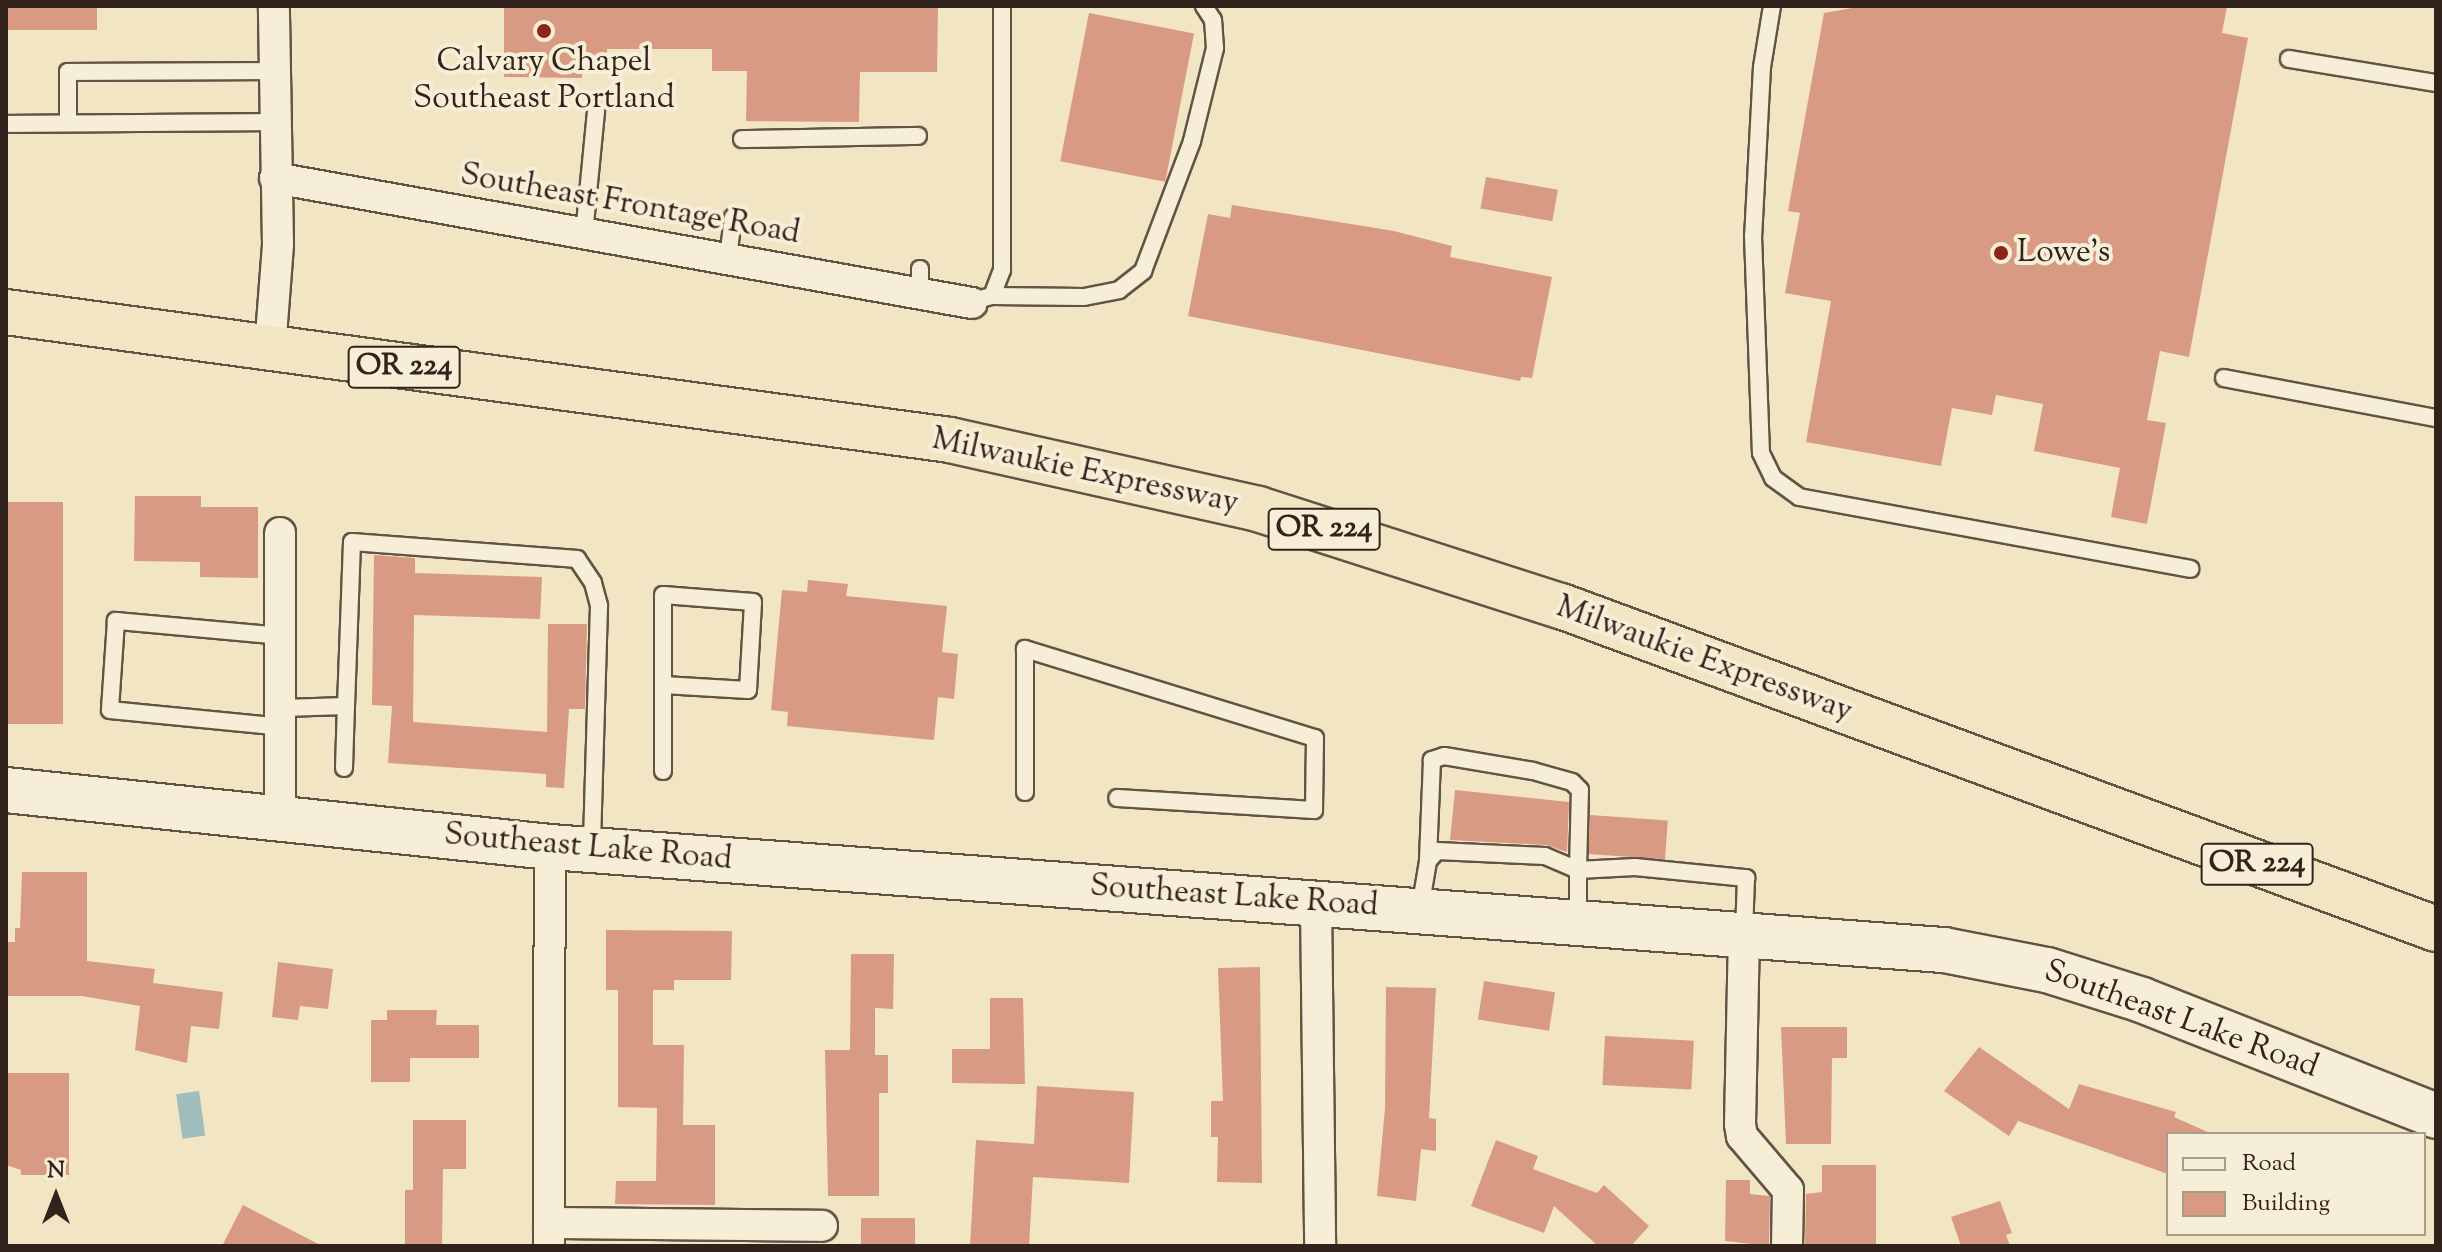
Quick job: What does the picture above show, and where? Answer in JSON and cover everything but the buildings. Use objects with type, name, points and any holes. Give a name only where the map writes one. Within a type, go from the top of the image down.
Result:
[{"type":"highway","name":"Milwaukie Expressway","points":[[6,312],[950,440],[1258,509],[1561,606],[2436,929]]},
{"type":"street","points":[[270,349],[277,277],[274,6]]},
{"type":"street","name":"Southeast Frontage Road","points":[[275,178],[728,259],[920,282],[982,300]]},
{"type":"street","points":[[280,533],[283,717],[280,819]]},
{"type":"street","name":"Southeast Lake Road","points":[[6,790],[571,848],[1944,950],[2047,970],[2142,1000],[2436,1116]]},
{"type":"street","points":[[571,848],[549,1235],[822,1226]]},
{"type":"street","points":[[1316,904],[1320,1246]]},
{"type":"street","points":[[1744,933],[1740,1124],[1742,1136],[1788,1190],[1787,1246]]},
{"type":"lane","points":[[982,300],[1002,270],[1002,6]]},
{"type":"lane","points":[[982,300],[1084,297],[1119,290],[1143,271],[1192,141],[1215,48],[1213,20],[1204,6]]},
{"type":"lane","points":[[1772,6],[1762,67],[1753,236],[1761,453],[1773,478],[1799,497],[2190,569]]},
{"type":"lane","points":[[2289,59],[2436,83]]},
{"type":"lane","points":[[68,123],[68,72],[274,71]]},
{"type":"lane","points":[[584,234],[596,111]]},
{"type":"lane","points":[[6,124],[274,122]]},
{"type":"lane","points":[[742,139],[918,136]]},
{"type":"lane","points":[[728,259],[733,217]]},
{"type":"lane","points":[[2224,378],[2436,418]]},
{"type":"lane","points":[[344,768],[352,542],[577,559],[593,583],[599,606],[571,848]]},
{"type":"lane","points":[[663,685],[748,690],[753,602],[663,595],[663,685],[663,771]]},
{"type":"lane","points":[[282,636],[116,621],[110,710],[283,717],[346,706]]},
{"type":"lane","points":[[1025,792],[1025,649],[1315,738],[1314,810],[1117,798]]},
{"type":"lane","points":[[1419,911],[1433,856],[1429,772],[1432,760],[1444,756],[1572,782],[1581,802],[1578,922]]},
{"type":"lane","points":[[1433,856],[1545,856],[1578,870],[1635,867],[1746,878],[1744,933]]},
{"type":"water","points":[[199,1091],[205,1136],[182,1139],[176,1094]]},
{"type":"place","name":"Calvary Chapel Southeast Portland","points":[[544,31]]},
{"type":"place","name":"Lowe's","points":[[2001,253]]}]
